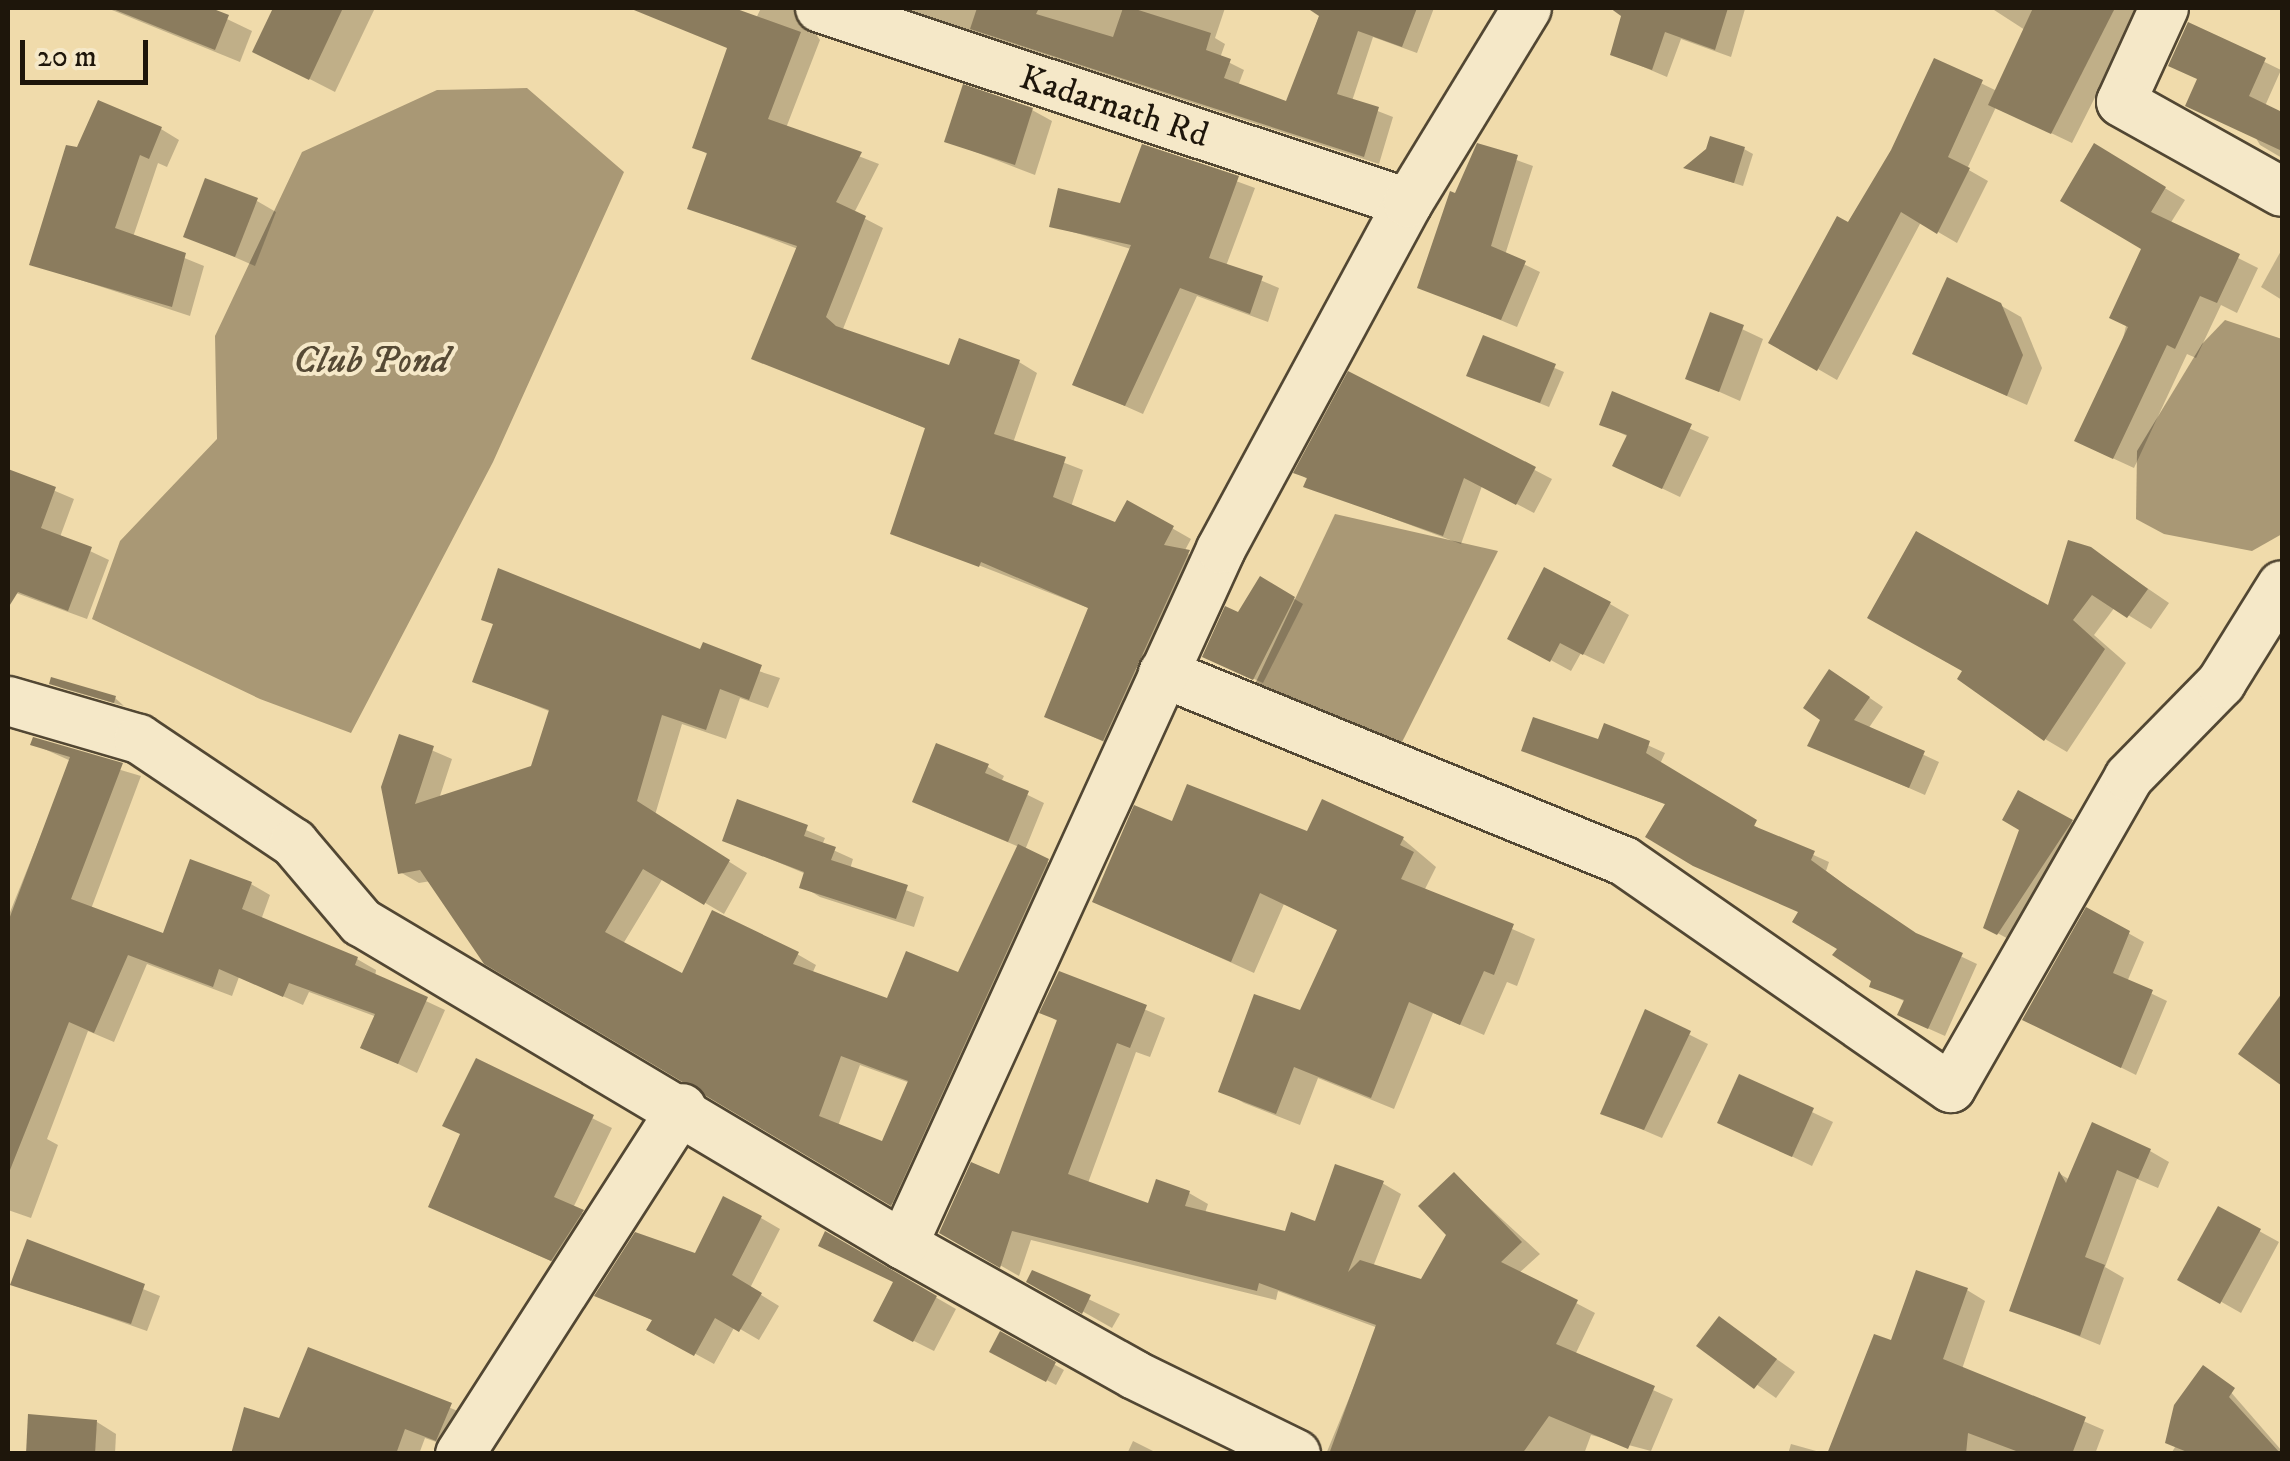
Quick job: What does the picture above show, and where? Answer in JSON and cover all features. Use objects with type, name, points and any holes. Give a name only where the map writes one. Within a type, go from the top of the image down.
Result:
[{"type":"street","name":"Kadarnath Rd","points":[[820,8],[1408,204]]},
{"type":"street","points":[[903,1244],[1222,549],[1408,204],[1527,8]]},
{"type":"street","points":[[2164,8],[2121,102],[2282,192]]},
{"type":"street","points":[[1163,673],[1624,860],[1951,1088],[2129,777],[2220,683],[2282,585]]},
{"type":"street","points":[[8,700],[139,740],[294,843],[360,922],[682,1108],[903,1244],[1135,1376],[1296,1454]]},
{"type":"street","points":[[460,1454],[682,1108]]},
{"type":"water","name":"Club Pond","points":[[527,88],[624,172],[493,462],[351,733],[260,699],[92,619],[120,541],[217,439],[215,336],[302,152],[437,90]]},
{"type":"water","points":[[2225,320],[2282,339],[2282,534],[2252,551],[2164,534],[2136,519],[2137,451],[2202,344]]},
{"type":"water","points":[[1335,514],[1498,551],[1398,750],[1255,684]]},
{"type":"building","points":[[211,8],[229,15],[215,50],[113,9]]},
{"type":"building","points":[[273,8],[343,8],[309,80],[252,52]]},
{"type":"building","points":[[629,8],[734,8],[801,32],[768,119],[862,152],[836,202],[866,216],[826,317],[836,326],[949,365],[959,338],[1020,360],[994,434],[1066,457],[1053,497],[1115,522],[1127,500],[1174,526],[1164,545],[1190,550],[1103,741],[1044,717],[1088,608],[981,562],[979,567],[890,534],[925,428],[751,359],[797,246],[687,209],[707,153],[692,148],[727,48]]},
{"type":"building","points":[[977,8],[1039,8],[1036,14],[1113,37],[1123,8],[1132,8],[1211,33],[1206,50],[1231,59],[1224,78],[1286,101],[1319,16],[1307,8],[1417,8],[1402,47],[1358,31],[1337,94],[1379,107],[1364,157],[970,29]]},
{"type":"building","points":[[1610,8],[1728,8],[1715,50],[1665,32],[1652,70],[1610,55],[1621,16]]},
{"type":"building","points":[[2033,8],[2115,8],[2051,134],[1988,105]]},
{"type":"building","points":[[2188,22],[2266,58],[2249,96],[2282,112],[2282,151],[2185,106],[2197,79],[2168,66]]},
{"type":"building","points":[[1934,58],[1983,80],[1948,157],[1970,168],[1937,234],[1901,212],[1817,371],[1768,343],[1837,216],[1848,222],[1891,150]]},
{"type":"building","points":[[963,84],[1033,108],[1015,165],[944,142]]},
{"type":"building","points":[[98,100],[162,127],[149,159],[140,155],[115,228],[186,253],[172,307],[29,265],[66,145],[77,147]]},
{"type":"building","points":[[1710,136],[1745,147],[1734,183],[1683,168],[1706,149]]},
{"type":"building","points":[[1477,143],[1518,155],[1491,246],[1526,261],[1501,320],[1417,288],[1450,191],[1455,193]]},
{"type":"building","points":[[2094,143],[2166,187],[2151,212],[2240,254],[2217,303],[2200,296],[2175,349],[2167,345],[2113,459],[2074,441],[2128,327],[2109,318],[2141,249],[2060,201]]},
{"type":"building","points":[[1142,144],[1239,176],[1209,258],[1263,276],[1250,314],[1180,288],[1125,406],[1072,385],[1131,245],[1049,227],[1058,188],[1120,203]]},
{"type":"building","points":[[205,178],[258,198],[235,257],[183,237]]},
{"type":"building","points":[[1947,277],[2001,303],[2023,355],[2007,396],[1912,354]]},
{"type":"building","points":[[1710,312],[1744,325],[1719,392],[1685,379]]},
{"type":"building","points":[[1483,335],[1556,364],[1540,403],[1466,376]]},
{"type":"building","points":[[1348,371],[1536,467],[1516,505],[1464,478],[1443,536],[1303,487],[1307,478],[1293,473]]},
{"type":"building","points":[[1612,391],[1692,424],[1662,489],[1612,466],[1627,435],[1599,425]]},
{"type":"building","points":[[8,469],[56,487],[41,528],[92,547],[68,611],[18,592],[8,608]]},
{"type":"building","points":[[1916,531],[2048,605],[2068,540],[2091,547],[2148,589],[2127,618],[2092,595],[2073,620],[2105,649],[2044,741],[1957,679],[1962,671],[1867,618]]},
{"type":"building","points":[[1544,567],[1611,602],[1583,655],[1560,643],[1550,662],[1507,639]]},
{"type":"building","points":[[498,568],[700,649],[703,642],[762,665],[749,700],[720,689],[706,730],[662,715],[637,801],[730,860],[704,905],[643,869],[605,932],[682,973],[712,910],[799,952],[793,964],[887,998],[906,951],[958,972],[1018,844],[1049,859],[891,1206],[484,964],[420,870],[398,874],[381,787],[399,734],[434,746],[415,804],[531,766],[549,710],[472,682],[493,624],[481,620]],"holes":[[[841,1056],[908,1081],[882,1141],[819,1116]]]},
{"type":"building","points":[[1260,576],[1295,597],[1253,680],[1202,657],[1225,606],[1238,612]]},
{"type":"building","points":[[1829,669],[1870,697],[1854,720],[1925,751],[1909,788],[1807,746],[1820,720],[1803,708]]},
{"type":"building","points":[[51,677],[116,696],[114,703],[49,684]]},
{"type":"building","points":[[1533,717],[1598,739],[1604,723],[1650,741],[1646,753],[1757,820],[1754,826],[1815,851],[1811,860],[1916,933],[1963,953],[1928,1029],[1897,1015],[1904,1000],[1869,987],[1871,981],[1832,955],[1837,949],[1792,922],[1798,912],[1693,866],[1645,837],[1665,804],[1521,751]]},
{"type":"building","points":[[33,737],[123,763],[71,899],[163,933],[190,859],[252,882],[242,909],[358,957],[355,965],[428,997],[398,1064],[360,1048],[375,1014],[289,983],[283,997],[219,969],[213,987],[128,955],[94,1033],[69,1022],[8,1175],[8,922],[70,757],[30,745]]},
{"type":"building","points":[[936,743],[989,764],[985,773],[1029,791],[1008,842],[912,802]]},
{"type":"building","points":[[1187,784],[1307,831],[1322,799],[1404,837],[1400,845],[1414,852],[1401,879],[1514,924],[1494,975],[1484,971],[1460,1025],[1409,1002],[1371,1098],[1294,1067],[1276,1114],[1218,1092],[1254,994],[1300,1010],[1337,930],[1260,893],[1231,962],[1092,902],[1134,805],[1172,821]]},
{"type":"building","points":[[2018,790],[2073,820],[1997,935],[1983,928],[2019,830],[2002,820]]},
{"type":"building","points":[[737,799],[808,825],[804,836],[836,847],[831,860],[908,885],[896,919],[799,888],[804,872],[722,841]]},
{"type":"building","points":[[2086,907],[2130,931],[2113,973],[2153,990],[2121,1068],[2022,1020]]},
{"type":"building","points":[[1059,971],[1147,1005],[1130,1048],[1117,1043],[1068,1174],[1148,1203],[1156,1179],[1190,1191],[1185,1206],[1285,1231],[1291,1212],[1315,1221],[1335,1164],[1384,1181],[1348,1272],[1360,1260],[1421,1279],[1446,1235],[1418,1206],[1454,1172],[1522,1242],[1501,1262],[1578,1300],[1556,1344],[1655,1386],[1628,1449],[1549,1416],[1522,1454],[1329,1454],[1376,1325],[1259,1283],[1257,1291],[1012,1231],[1000,1268],[939,1233],[971,1162],[999,1174],[1057,1020],[1039,1013]]},
{"type":"building","points":[[2282,993],[2282,1086],[2238,1054]]},
{"type":"building","points":[[1645,1009],[1691,1031],[1644,1130],[1600,1114]]},
{"type":"building","points":[[476,1058],[594,1115],[554,1197],[584,1210],[551,1261],[428,1207],[460,1134],[442,1126]]},
{"type":"building","points":[[1739,1074],[1814,1108],[1792,1157],[1717,1123]]},
{"type":"building","points":[[2092,1122],[2151,1149],[2138,1179],[2117,1170],[2085,1257],[2105,1265],[2080,1336],[2009,1311],[2059,1171],[2066,1183]]},
{"type":"building","points":[[723,1196],[762,1216],[732,1275],[762,1293],[739,1332],[715,1318],[694,1356],[646,1330],[652,1320],[594,1296],[635,1232],[695,1253]]},
{"type":"building","points":[[2218,1206],[2261,1229],[2220,1304],[2177,1280]]},
{"type":"building","points":[[825,1231],[937,1296],[913,1342],[873,1321],[893,1282],[818,1246]]},
{"type":"building","points":[[27,1239],[145,1284],[131,1324],[10,1285]]},
{"type":"building","points":[[1032,1270],[1091,1295],[1082,1314],[1026,1282]]},
{"type":"building","points":[[1916,1270],[1968,1288],[1943,1359],[2086,1417],[2072,1454],[2024,1454],[1968,1433],[1966,1454],[1827,1454],[1874,1334],[1891,1340]]},
{"type":"building","points":[[1719,1316],[1777,1359],[1754,1389],[1696,1346]]},
{"type":"building","points":[[1000,1331],[1056,1362],[1046,1382],[989,1352]]},
{"type":"building","points":[[308,1347],[452,1403],[436,1441],[405,1429],[396,1454],[231,1454],[244,1407],[279,1418]]},
{"type":"building","points":[[2203,1365],[2235,1388],[2229,1397],[2281,1454],[2192,1454],[2165,1443],[2174,1405]]},
{"type":"building","points":[[28,1414],[97,1420],[95,1454],[26,1454]]}]
